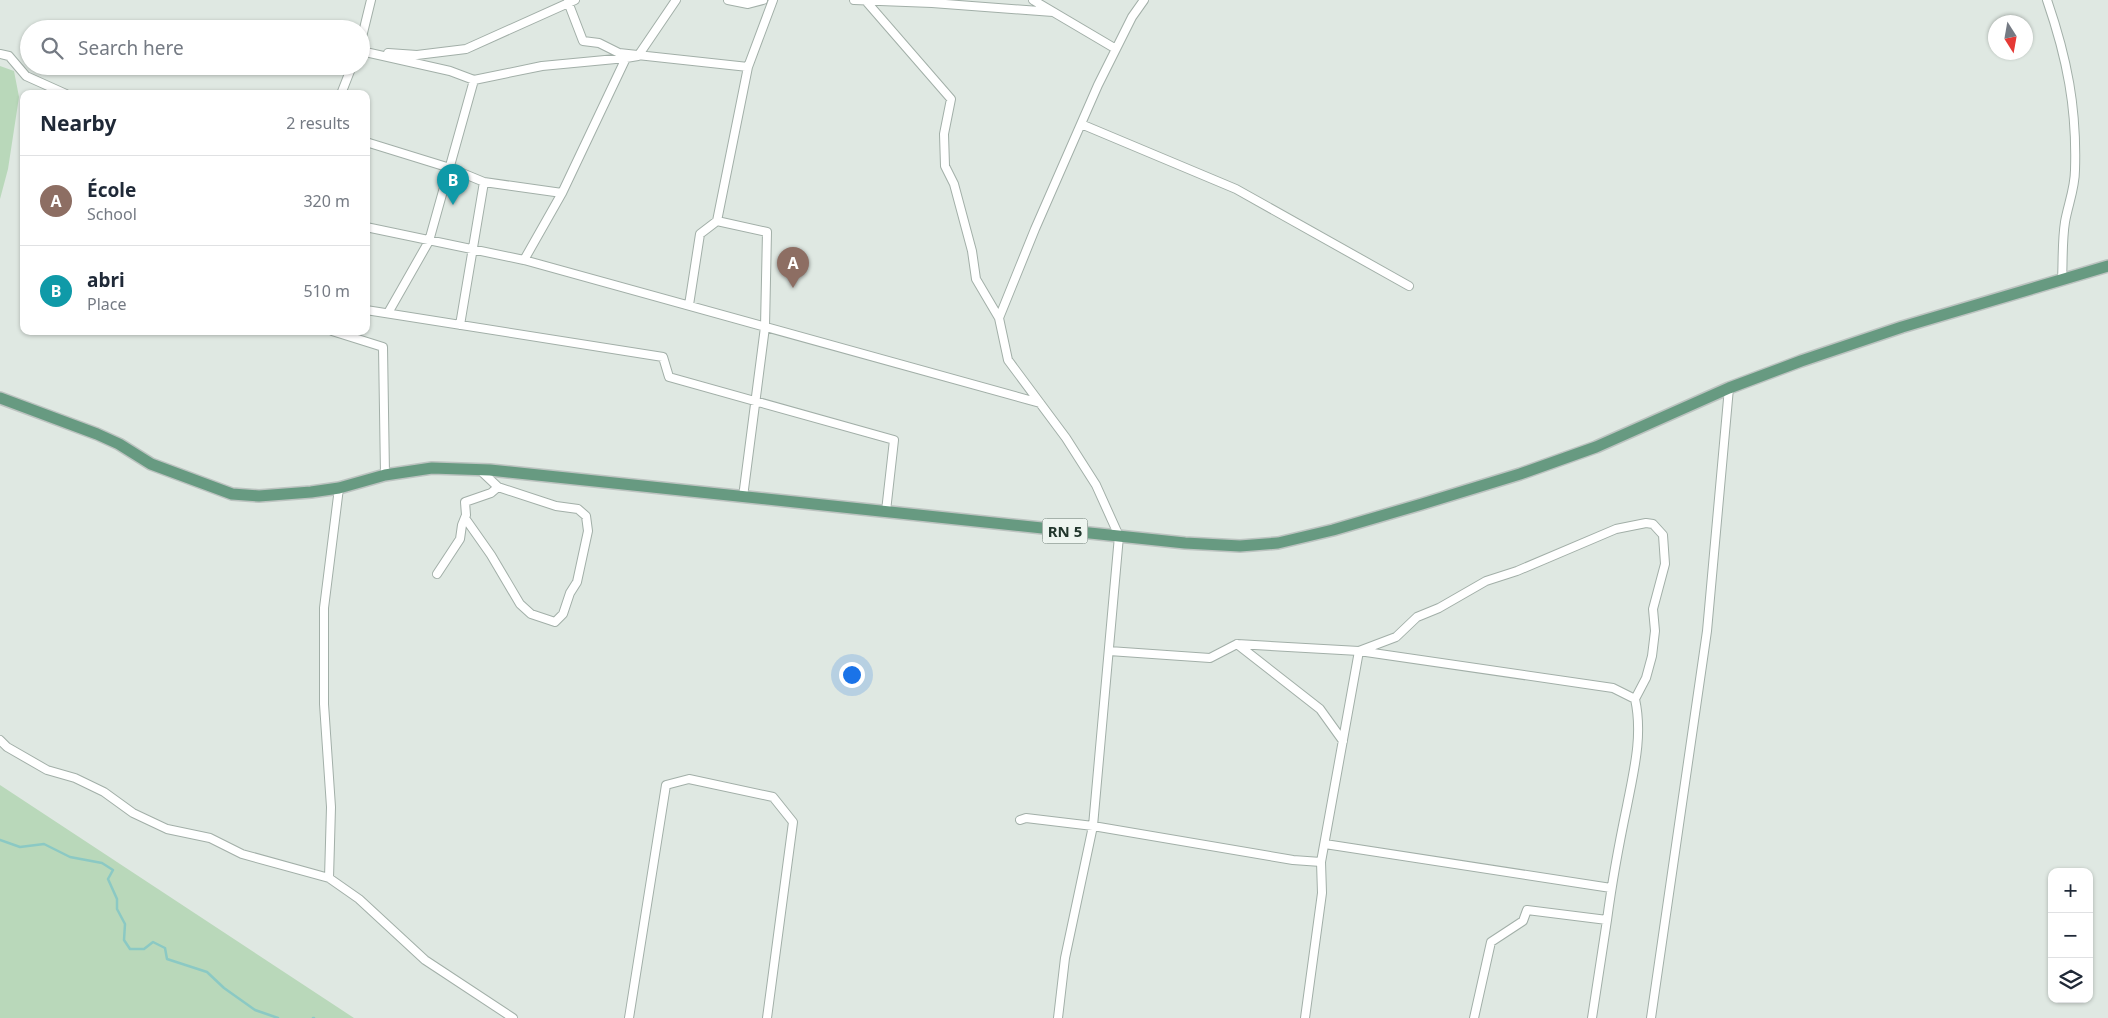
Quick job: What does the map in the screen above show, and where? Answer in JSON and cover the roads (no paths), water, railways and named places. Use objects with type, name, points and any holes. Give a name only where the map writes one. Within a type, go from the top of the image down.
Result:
[{"type":"main road","name":"RN 5","points":[[0,398],[97,434],[119,444],[151,464],[220,491],[248,496],[339,488],[385,476],[432,468],[480,470],[1184,543],[1240,546],[1278,543],[1333,530],[1549,464],[1604,443],[1729,388],[1801,361],[1874,336],[2108,266]]},
{"type":"street","points":[[366,20],[371,0]]},
{"type":"street","points":[[370,53],[450,71],[474,80],[542,66],[638,56],[676,0]]},
{"type":"street","points":[[728,0],[748,4],[763,0]]},
{"type":"street","points":[[689,305],[700,234],[717,221],[748,66],[773,0]]},
{"type":"street","points":[[854,0],[932,3],[1053,12]]},
{"type":"street","points":[[865,0],[951,99],[944,134],[946,166],[954,184],[972,251],[976,279],[999,318],[1008,360],[1066,438],[1096,485],[1119,536],[1093,826],[1065,958],[1058,1018]]},
{"type":"street","points":[[1033,0],[1116,49]]},
{"type":"street","points":[[999,318],[1081,124],[1132,16],[1144,0]]},
{"type":"street","points":[[2048,0],[2070,83],[2074,115],[2075,171],[2071,201],[2065,223],[2062,280]]},
{"type":"street","points":[[370,52],[417,56],[466,49],[572,1],[583,41],[598,43],[619,53],[638,56],[748,66]]},
{"type":"street","points":[[0,54],[9,56],[20,69]]},
{"type":"street","points":[[524,260],[562,193],[626,58]]},
{"type":"street","points":[[25,75],[57,90]]},
{"type":"street","points":[[343,90],[348,75]]},
{"type":"street","points":[[388,313],[428,241],[474,80]]},
{"type":"street","points":[[1081,124],[1236,189],[1410,286]]},
{"type":"street","points":[[370,143],[450,168],[484,182],[562,193]]},
{"type":"street","points":[[460,325],[484,182]]},
{"type":"street","points":[[717,221],[767,232],[765,327],[743,497]]},
{"type":"street","points":[[370,229],[428,241],[456,244],[474,250],[524,260],[1040,403]]},
{"type":"street","points":[[370,311],[663,356],[670,377],[894,440],[886,511]]},
{"type":"street","points":[[345,335],[383,347],[385,476]]},
{"type":"street","points":[[1651,1018],[1707,631],[1729,388]]},
{"type":"street","points":[[465,518],[491,555],[520,604],[531,614],[551,622],[559,619],[564,614],[570,593],[576,586],[580,572],[588,531],[586,516],[578,509],[556,506],[498,487],[480,470]]},
{"type":"street","points":[[437,574],[460,539],[465,518],[465,502],[490,493],[498,487]]},
{"type":"street","points":[[329,878],[331,806],[325,712],[324,608],[339,488]]},
{"type":"street","points":[[1359,652],[1396,637],[1417,617],[1439,608],[1486,581],[1517,571],[1616,528],[1646,523],[1653,524],[1663,535],[1665,564],[1653,609],[1655,631],[1652,656],[1646,678],[1635,699],[1640,720],[1636,754],[1611,888],[1592,1018]]},
{"type":"street","points":[[1109,650],[1210,658],[1237,644],[1359,652],[1613,688],[1635,699]]},
{"type":"street","points":[[1237,644],[1320,709],[1343,741]]},
{"type":"street","points":[[1306,1018],[1322,893],[1321,862],[1359,652]]},
{"type":"street","points":[[0,740],[7,747],[47,770],[75,778],[104,792],[133,813],[167,829],[210,838],[242,854],[329,878],[359,899],[425,960],[513,1018]]},
{"type":"street","points":[[629,1018],[666,785],[689,779],[773,797],[793,822],[767,1018]]},
{"type":"street","points":[[1020,820],[1026,818],[1093,826],[1293,860],[1321,862]]},
{"type":"street","points":[[1324,844],[1611,888]]},
{"type":"street","points":[[1474,1018],[1490,942],[1523,920],[1527,910],[1607,920]]},
{"type":"waterway","points":[[0,840],[20,847],[44,844],[70,857],[102,863],[113,870],[108,879],[117,899],[117,909],[125,924],[124,940],[130,949],[144,949],[153,942],[165,948],[167,959],[207,972],[224,988],[255,1010],[278,1018]]},
{"type":"place","name":"abri","points":[[453,205]]},
{"type":"place","name":"École","points":[[793,288]]}]
